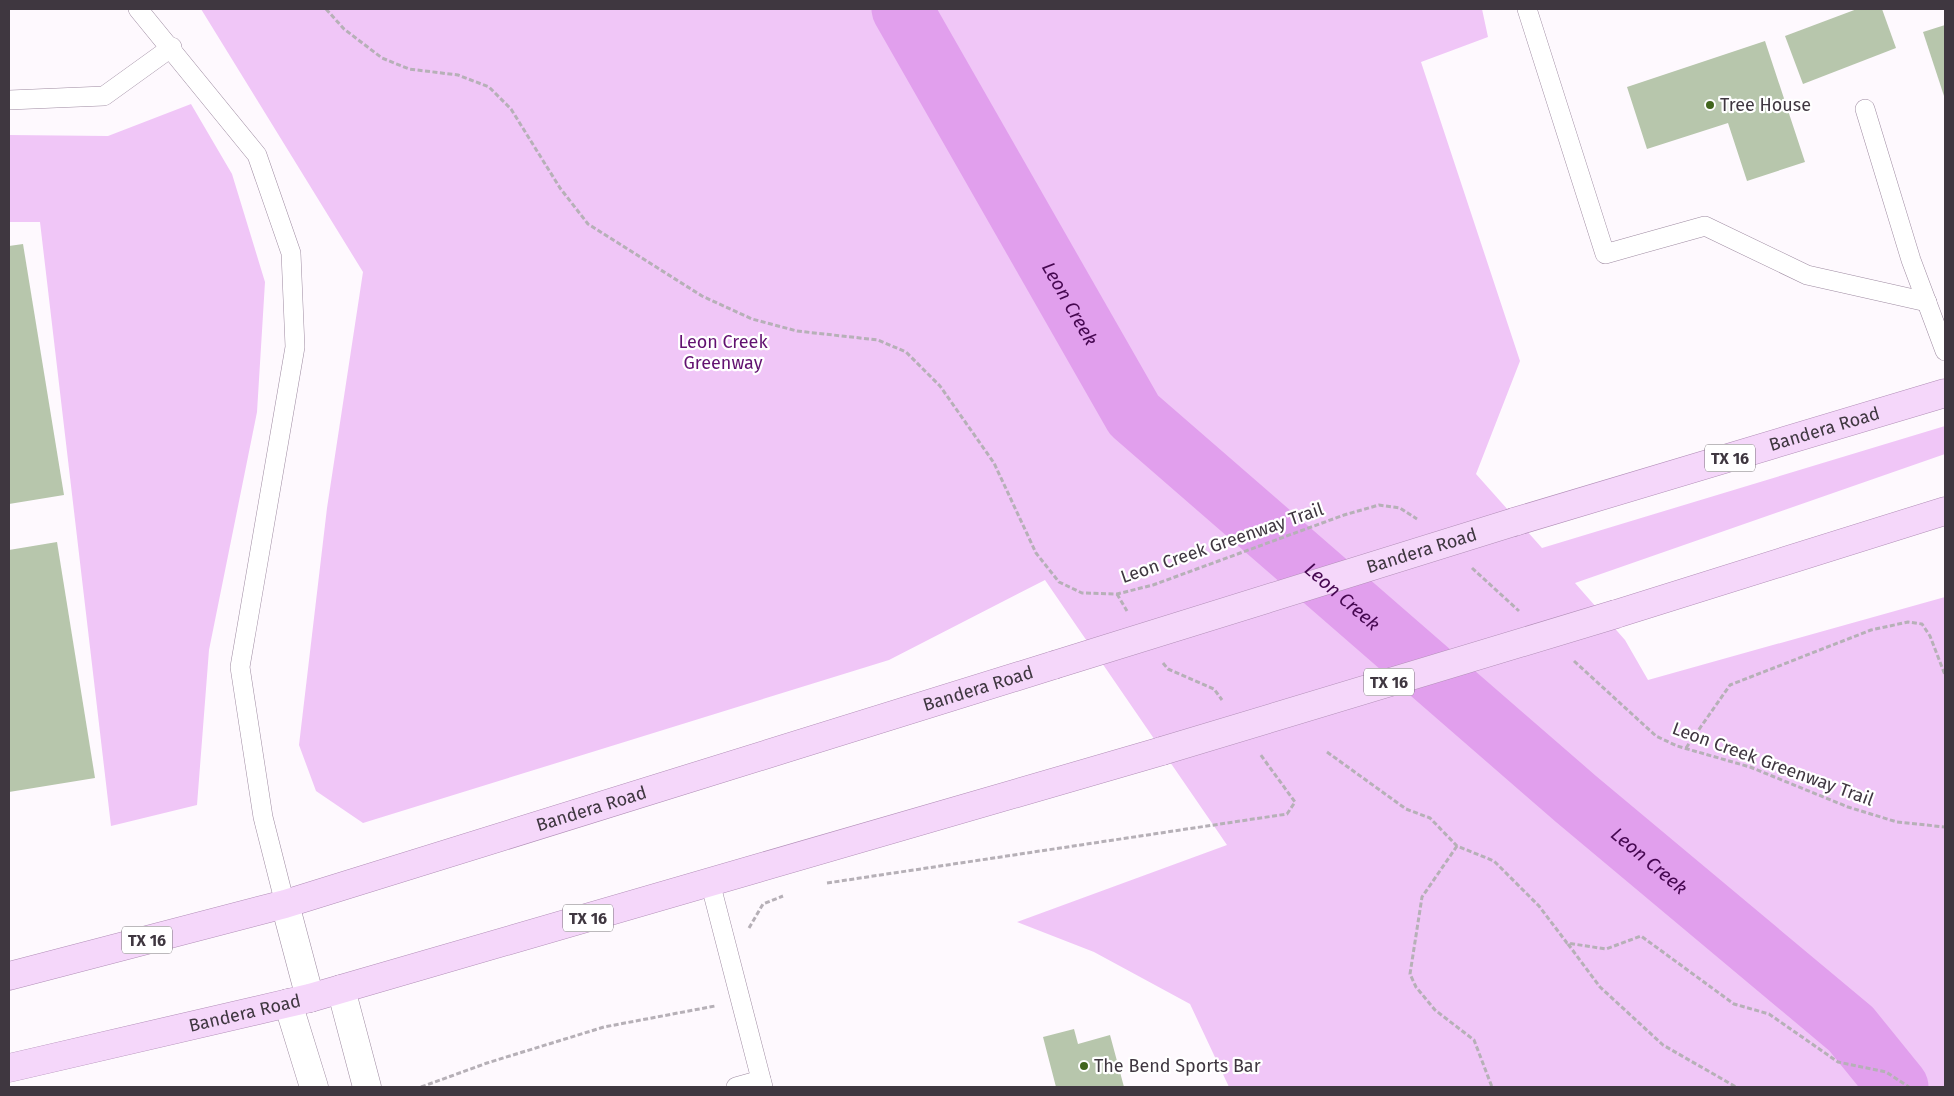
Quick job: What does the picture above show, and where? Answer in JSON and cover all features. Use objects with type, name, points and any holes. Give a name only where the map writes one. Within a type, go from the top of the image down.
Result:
[{"type":"main road","name":"Bandera Road","points":[[9,976],[285,904],[1514,522],[1945,393]]},
{"type":"main road","name":"Bandera Road","points":[[9,1068],[299,1001],[341,989],[1162,751],[1616,614],[1945,511]]},
{"type":"street","points":[[285,904],[314,1087]]},
{"type":"street","points":[[341,989],[367,1087]]},
{"type":"lane","points":[[138,9],[172,47],[257,155],[290,253],[295,348],[240,668],[263,817],[285,904]]},
{"type":"lane","points":[[1527,9],[1605,254],[1705,226],[1807,275],[1927,302]]},
{"type":"lane","points":[[9,100],[104,96],[172,47]]},
{"type":"lane","points":[[1865,108],[1911,260],[1945,351]]},
{"type":"lane","points":[[710,882],[762,1083],[736,1087]]},
{"type":"path","name":"Leon Creek Greenway Trail","points":[[326,9],[344,29],[382,58],[410,69],[458,75],[489,87],[511,109],[560,188],[588,224],[620,246],[702,296],[752,319],[797,331],[878,340],[906,352],[940,386],[994,463],[1036,553],[1059,582],[1082,593],[1118,594],[1153,584],[1344,515],[1379,505],[1400,508],[1424,525]]},
{"type":"path","points":[[1467,564],[1524,615]]},
{"type":"path","points":[[1118,594],[1131,616]]},
{"type":"path","points":[[1686,748],[1730,686],[1871,630],[1908,622],[1922,624],[1930,636],[1945,675]]},
{"type":"path","name":"Leon Creek Greenway Trail","points":[[1567,654],[1656,736],[1686,748],[1750,767],[1848,807],[1897,822],[1945,827]]},
{"type":"path","points":[[1161,661],[1168,669],[1214,689],[1226,705]]},
{"type":"path","points":[[818,884],[1287,814],[1295,802],[1254,746]]},
{"type":"path","points":[[1327,752],[1406,809],[1430,818],[1457,846],[1494,861],[1539,906],[1600,987],[1664,1045],[1736,1087]]},
{"type":"path","points":[[1457,846],[1422,897],[1410,974],[1416,987],[1435,1010],[1474,1040],[1492,1087]]},
{"type":"path","points":[[747,931],[763,904],[790,893]]},
{"type":"path","points":[[1567,943],[1606,948],[1641,936],[1734,1004],[1770,1014],[1838,1062],[1886,1072],[1909,1087]]},
{"type":"path","points":[[421,1087],[487,1062],[604,1027],[742,1001]]},
{"type":"green space","name":"Leon Creek Greenway","points":[[201,9],[1482,9],[1488,37],[1421,62],[1520,361],[1476,474],[1542,548],[1945,426],[1945,454],[1575,583],[1625,640],[1648,680],[1945,597],[1945,1087],[1229,1087],[1190,1004],[1094,952],[1017,922],[1227,845],[1045,580],[889,660],[363,823],[316,791],[299,745],[327,508],[363,272]]},
{"type":"green space","points":[[191,104],[232,174],[265,282],[257,412],[209,650],[197,805],[111,826],[40,222],[9,222],[9,135],[108,136]]},
{"type":"building","points":[[1857,9],[1882,9],[1896,48],[1803,84],[1785,36]]},
{"type":"building","points":[[1945,25],[1945,99],[1923,32]]},
{"type":"building","name":"Tree House","points":[[1765,41],[1805,162],[1747,181],[1728,123],[1647,149],[1627,87]]},
{"type":"building","points":[[23,244],[64,495],[9,504],[9,246]]},
{"type":"building","points":[[57,542],[95,778],[9,792],[9,550]]},
{"type":"building","name":"The Bend Sports Bar","points":[[1074,1029],[1078,1044],[1110,1035],[1124,1087],[1056,1087],[1043,1037]]},
{"type":"waterway","name":"Leon Creek","points":[[902,9],[1134,415],[1576,799],[1851,1029],[1898,1087]]},
{"type":"place","name":"Tree House","points":[[1710,105]]},
{"type":"place","name":"The Bend Sports Bar","points":[[1084,1066]]}]
